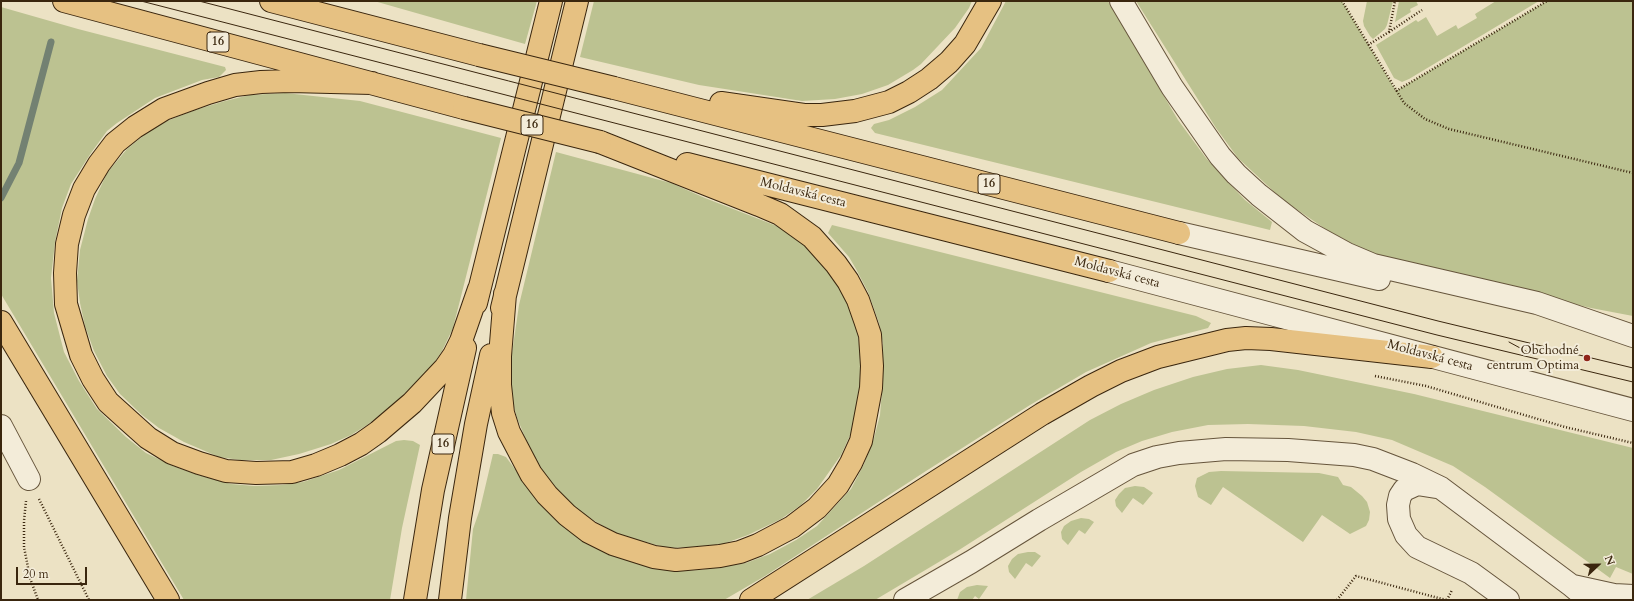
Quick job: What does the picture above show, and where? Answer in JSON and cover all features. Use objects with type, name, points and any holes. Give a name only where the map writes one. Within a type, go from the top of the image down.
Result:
[{"type":"highway","name":"16","points":[[64,1],[464,108],[600,142]]},
{"type":"highway","name":"16","points":[[271,1],[384,31],[1179,232]]},
{"type":"highway","points":[[327,1],[384,31]]},
{"type":"highway","name":"16","points":[[415,600],[433,490],[454,395],[551,1]]},
{"type":"highway","name":"16","points":[[450,600],[460,518],[476,424],[504,294],[577,1]]},
{"type":"highway","points":[[614,88],[804,114],[829,114],[873,107],[889,102],[909,92],[949,62],[965,44],[990,1]]},
{"type":"highway","points":[[372,83],[290,81],[261,82],[208,92],[164,109],[135,127],[115,143],[99,164],[84,189],[74,215],[67,244],[64,273],[66,304],[81,355],[93,379],[108,402],[148,438],[172,453],[226,470],[256,473],[292,472],[316,466],[361,444],[378,432],[412,403],[446,368],[454,355],[480,289]]},
{"type":"highway","points":[[504,294],[500,356],[500,385],[503,413],[509,432],[531,474],[547,495],[567,515],[589,532],[613,544],[654,557],[676,560],[720,556],[740,552],[758,545],[792,527],[817,508],[838,485],[851,463],[861,441],[869,403],[872,366],[870,336],[858,300],[848,281],[836,264],[812,237],[780,214],[600,142]]},
{"type":"highway","name":"Moldavská cesta","points":[[600,142],[1109,271]]},
{"type":"highway","points":[[1,322],[168,600]]},
{"type":"highway","points":[[751,600],[1042,414],[1090,386],[1121,371],[1158,357],[1227,340],[1246,338],[1432,357]]},
{"type":"street","points":[[1121,1],[1172,87],[1220,156],[1236,174],[1259,195],[1305,231],[1347,254],[1373,265],[1537,303],[1633,337]]},
{"type":"street","points":[[1179,232],[1633,337]]},
{"type":"street","name":"Moldavská cesta","points":[[1109,271],[1633,410]]},
{"type":"street","points":[[1,426],[29,479]]},
{"type":"street","points":[[905,600],[1133,465],[1157,457],[1199,450],[1226,449],[1288,450],[1354,455],[1392,466],[1441,488],[1589,600]]},
{"type":"street","points":[[1441,488],[1417,484],[1404,490],[1400,496],[1398,511],[1401,527],[1417,547],[1471,572],[1508,600]]},
{"type":"street","points":[[1572,586],[1614,595],[1633,596]]},
{"type":"path","points":[[1342,1],[1404,104],[1425,119],[1449,129],[1633,173]]},
{"type":"path","points":[[1389,32],[1395,1]]},
{"type":"path","points":[[1396,91],[1548,1]]},
{"type":"path","points":[[1368,45],[1422,10]]},
{"type":"path","points":[[29,479],[24,522],[24,547],[30,578],[38,600]]},
{"type":"path","points":[[29,479],[90,600]]},
{"type":"path","points":[[1337,600],[1356,576],[1446,600]]},
{"type":"green space","points":[[374,1],[537,1],[525,44]]},
{"type":"green space","points":[[594,1],[972,1],[955,28],[921,64],[888,85],[862,94],[835,99],[802,101],[699,85],[580,57]]},
{"type":"green space","points":[[1006,1],[1108,1],[1178,120],[1206,158],[1223,177],[1245,200],[1272,222],[1270,230],[875,133],[871,128],[874,124],[889,120],[915,107],[942,90],[981,48]]},
{"type":"green space","points":[[1136,1],[1342,1],[1396,91],[1547,1],[1633,1],[1633,316],[1591,308],[1370,253],[1327,230],[1283,200],[1238,158],[1216,128]]},
{"type":"green space","points":[[1367,1],[1393,1],[1385,29],[1373,39],[1364,26],[1363,21]]},
{"type":"green space","points":[[1399,1],[1416,1],[1418,5],[1410,9],[1411,12],[1395,22]]},
{"type":"green space","points":[[1496,1],[1539,1],[1402,82],[1394,78],[1376,45],[1416,20],[1418,22],[1426,17],[1437,36],[1456,25],[1458,29],[1477,18],[1475,14]]},
{"type":"green space","points":[[1,7],[78,29],[225,67],[226,70],[219,77],[202,80],[155,98],[117,123],[107,131],[71,184],[62,208],[55,242],[51,278],[54,313],[64,352],[79,381],[97,409],[126,437],[146,453],[173,466],[231,484],[254,486],[282,485],[303,482],[339,470],[396,441],[413,441],[420,445],[402,528],[390,600],[184,600],[1,294]]},
{"type":"green space","points":[[285,93],[360,101],[501,138],[453,328],[442,351],[432,366],[395,403],[367,425],[351,435],[331,444],[299,454],[271,460],[240,460],[219,457],[184,442],[159,428],[142,415],[120,394],[107,376],[94,351],[85,326],[80,303],[77,281],[80,250],[95,199],[107,173],[127,149],[148,132],[167,121],[195,110],[225,101],[250,95]]},
{"type":"green space","points":[[556,152],[671,183],[787,230],[802,242],[830,273],[841,290],[851,312],[858,333],[860,355],[861,378],[852,431],[841,455],[817,489],[801,505],[781,519],[748,535],[720,545],[668,548],[620,535],[583,514],[560,493],[544,474],[528,444],[517,418],[512,400],[512,353],[519,305]]},
{"type":"green space","points":[[832,225],[1196,316],[1211,323],[1208,328],[1151,343],[1086,372],[1030,405],[765,576],[724,600],[466,600],[473,529],[480,509],[493,454],[506,457],[537,499],[551,515],[586,543],[606,553],[656,569],[674,571],[700,570],[746,563],[770,554],[796,540],[817,526],[851,489],[864,464],[874,438],[880,415],[882,390],[883,344],[879,323],[868,292],[856,269],[849,257],[828,233]]},
{"type":"green space","points":[[1261,365],[1298,370],[1414,394],[1633,448],[1633,574],[1616,567],[1610,578],[1485,487],[1453,466],[1392,440],[1356,432],[1304,426],[1248,424],[1208,425],[1172,432],[1142,441],[1116,452],[1081,472],[959,550],[875,600],[807,600],[864,566],[1090,420],[1121,404],[1154,390],[1193,377],[1227,369]]},
{"type":"green space","points":[[1209,472],[1319,473],[1338,477],[1343,485],[1351,487],[1367,502],[1370,512],[1369,520],[1366,526],[1350,534],[1322,515],[1303,542],[1223,487],[1211,505],[1198,497],[1195,486],[1197,478]]},
{"type":"green space","points":[[1135,486],[1144,487],[1153,493],[1143,505],[1133,498],[1122,513],[1116,506],[1115,500],[1125,488]]},
{"type":"green space","points":[[1081,518],[1089,519],[1094,522],[1085,534],[1079,530],[1068,545],[1062,539],[1061,532],[1064,526],[1071,521]]},
{"type":"green space","points":[[1035,552],[1041,556],[1032,567],[1026,563],[1015,579],[1009,572],[1008,566],[1012,559],[1018,554]]},
{"type":"green space","points":[[977,585],[988,586],[979,599],[975,596],[972,600],[957,600],[960,592],[967,587]]},
{"type":"waterway","points":[[1,198],[19,163],[51,42]]},
{"type":"tram line","points":[[141,1],[1437,335],[1633,382]]},
{"type":"tram line","points":[[199,1],[1438,321],[1633,368]]},
{"type":"tram line","points":[[1509,342],[1533,355]]},
{"type":"place","name":"Obchodné centrum Optima","points":[[1587,358]]}]
